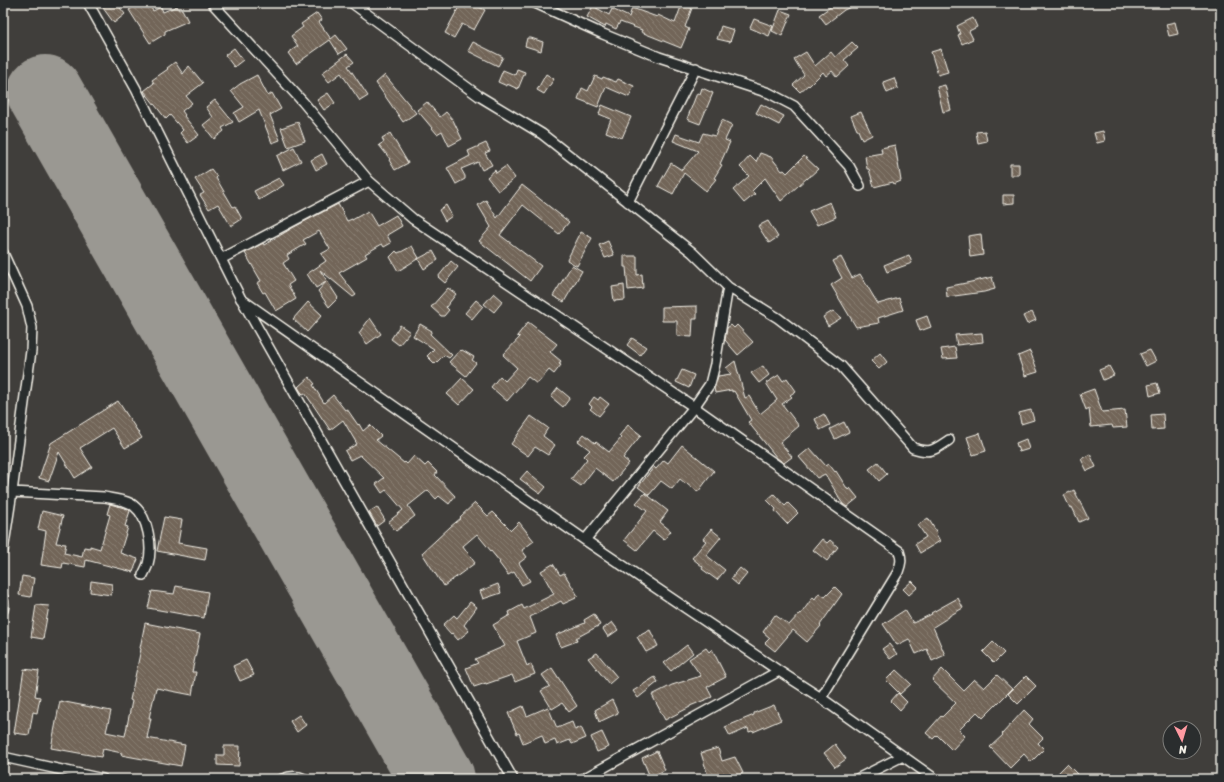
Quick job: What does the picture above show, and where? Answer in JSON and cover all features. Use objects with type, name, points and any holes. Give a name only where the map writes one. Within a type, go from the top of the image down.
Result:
[{"type":"street","points":[[88,3],[136,89],[241,299],[513,779]]},
{"type":"street","points":[[212,3],[303,102],[369,181],[413,219],[694,407],[898,551],[901,557],[901,564],[898,572],[821,698]]},
{"type":"street","points":[[352,3],[479,96],[542,134],[692,252],[728,287],[778,318],[841,366],[914,448],[925,452],[935,449],[949,440]]},
{"type":"street","points":[[535,3],[603,34],[659,57],[769,93],[794,106],[849,166],[860,186]]},
{"type":"street","points":[[628,202],[696,68]]},
{"type":"street","points":[[221,259],[369,181]]},
{"type":"street","points":[[3,253],[27,306],[32,328],[31,351],[3,551]]},
{"type":"street","points":[[585,540],[694,407],[710,384],[716,364],[728,287]]},
{"type":"street","points":[[241,299],[585,540],[821,698],[935,779]]},
{"type":"street","points":[[12,492],[104,497],[134,505],[142,515],[149,538],[150,551],[148,564],[143,575]]},
{"type":"street","points":[[3,598],[3,610]]},
{"type":"street","points":[[583,779],[779,671]]},
{"type":"street","points":[[857,779],[903,756]]},
{"type":"street","points":[[3,757],[103,779]]},
{"type":"street","points":[[282,779],[291,776],[302,777],[305,779]]},
{"type":"building","points":[[109,3],[116,3],[125,14],[114,23],[103,8]]},
{"type":"building","points":[[139,3],[148,3],[153,11],[161,7],[163,12],[177,6],[179,10],[182,9],[188,21],[165,31],[165,34],[150,43],[129,10]]},
{"type":"building","points":[[461,3],[471,3],[485,10],[474,30],[462,24],[454,38],[445,33]]},
{"type":"building","points":[[836,3],[859,3],[844,10],[826,24],[819,15]]},
{"type":"building","points":[[682,4],[692,8],[685,27],[689,29],[681,48],[641,32],[642,30],[620,22],[616,29],[606,24],[605,27],[587,17],[593,6],[609,15],[612,9],[629,17],[632,8],[657,17],[658,15],[675,23]]},
{"type":"building","points":[[780,10],[791,14],[782,36],[772,31]]},
{"type":"building","points":[[317,13],[322,20],[319,22],[331,39],[336,35],[347,49],[339,54],[330,40],[296,64],[288,53],[298,46],[291,36],[303,27],[301,24]]},
{"type":"building","points":[[973,18],[977,27],[969,31],[973,39],[962,44],[958,35],[960,34],[957,26]]},
{"type":"building","points":[[754,19],[773,26],[769,36],[750,28]]},
{"type":"building","points":[[1175,22],[1178,34],[1169,36],[1166,24]]},
{"type":"building","points":[[721,26],[734,30],[730,42],[717,39]]},
{"type":"building","points":[[527,38],[543,42],[541,51],[525,46]]},
{"type":"building","points":[[473,42],[503,57],[498,66],[468,51]]},
{"type":"building","points":[[852,42],[858,48],[844,60],[849,66],[837,77],[832,71],[826,76],[823,72],[809,86],[808,85],[800,92],[793,85],[804,75],[794,59],[806,52],[815,66],[831,52],[835,57]]},
{"type":"building","points":[[234,48],[243,60],[234,67],[225,55]]},
{"type":"building","points":[[941,49],[948,72],[938,75],[931,52]]},
{"type":"building","points":[[347,54],[354,62],[348,66],[368,96],[360,101],[341,73],[329,82],[322,73]]},
{"type":"building","points":[[175,62],[183,74],[189,66],[203,83],[186,96],[192,103],[182,111],[185,115],[184,116],[199,135],[188,143],[180,133],[183,130],[170,115],[166,119],[144,91],[154,83],[152,80]]},
{"type":"building","points":[[517,69],[525,72],[518,89],[498,82],[503,70],[515,75]]},
{"type":"building","points":[[546,74],[554,79],[544,94],[537,90]]},
{"type":"building","points":[[257,75],[268,96],[272,93],[281,109],[270,115],[280,140],[272,143],[259,110],[239,122],[234,113],[244,107],[231,91],[240,84]]},
{"type":"building","points":[[385,75],[416,113],[403,122],[376,83]]},
{"type":"building","points":[[595,76],[602,79],[603,77],[616,82],[618,79],[634,86],[629,97],[606,87],[598,107],[578,99],[582,88],[588,91]]},
{"type":"building","points":[[894,78],[898,88],[887,93],[883,82]]},
{"type":"building","points":[[945,85],[951,110],[943,112],[937,87]]},
{"type":"building","points":[[702,88],[713,93],[700,124],[687,119],[697,93],[700,94]]},
{"type":"building","points":[[328,93],[335,103],[324,110],[317,100]]},
{"type":"building","points":[[215,100],[233,122],[222,128],[224,131],[214,139],[203,125],[213,117],[206,107]]},
{"type":"building","points":[[427,102],[440,117],[446,112],[453,120],[462,139],[449,146],[442,131],[437,134],[417,110]]},
{"type":"building","points":[[761,104],[784,116],[779,125],[756,113]]},
{"type":"building","points":[[602,105],[631,117],[622,138],[606,132],[611,119],[599,114]]},
{"type":"building","points":[[861,112],[872,135],[862,140],[851,116]]},
{"type":"building","points":[[722,120],[732,125],[725,140],[730,142],[720,164],[722,165],[714,178],[716,179],[706,191],[684,173],[673,194],[658,186],[671,163],[682,170],[698,151],[673,141],[676,134],[699,142],[703,133],[715,136]]},
{"type":"building","points":[[298,122],[305,141],[288,147],[281,128]]},
{"type":"building","points":[[985,131],[987,141],[978,143],[976,132]]},
{"type":"building","points":[[1103,131],[1105,141],[1097,143],[1094,133]]},
{"type":"building","points":[[390,133],[408,163],[395,170],[389,160],[390,159],[379,145],[384,142],[382,138]]},
{"type":"building","points":[[486,143],[490,151],[485,153],[492,165],[482,170],[478,162],[461,169],[465,179],[456,184],[447,168],[470,156],[468,151]]},
{"type":"building","points":[[895,145],[901,181],[894,184],[893,182],[874,187],[869,169],[867,169],[865,156],[882,153],[881,148]]},
{"type":"building","points":[[294,147],[301,161],[283,170],[277,156]]},
{"type":"building","points":[[760,153],[771,157],[782,171],[784,170],[787,173],[804,156],[818,169],[781,201],[765,178],[752,191],[755,194],[744,203],[733,190],[749,176],[740,167],[750,156],[756,162]]},
{"type":"building","points":[[322,154],[327,164],[316,170],[311,160]]},
{"type":"building","points":[[1010,164],[1019,164],[1019,175],[1010,175]]},
{"type":"building","points":[[506,166],[515,178],[498,191],[487,177],[495,170],[496,173]]},
{"type":"building","points":[[211,169],[233,207],[235,206],[242,219],[231,226],[218,204],[209,209],[200,195],[204,193],[195,179]]},
{"type":"building","points":[[279,178],[284,185],[259,200],[254,191]]},
{"type":"building","points":[[522,185],[569,222],[559,234],[523,205],[500,235],[541,266],[530,281],[479,241],[491,227],[478,205],[486,200],[497,218]]},
{"type":"building","points":[[1003,195],[1014,195],[1014,203],[1003,204]]},
{"type":"building","points":[[830,202],[836,217],[817,225],[809,211]]},
{"type":"building","points":[[338,204],[347,221],[352,220],[368,211],[377,226],[396,215],[402,226],[387,235],[391,243],[384,247],[382,244],[365,254],[367,257],[339,273],[356,295],[353,297],[320,270],[338,298],[329,307],[318,291],[326,282],[316,288],[307,274],[326,261],[321,254],[330,249],[319,231],[303,240],[306,244],[287,255],[289,259],[283,263],[294,281],[288,285],[296,299],[276,311],[265,292],[263,293],[257,283],[261,281],[245,253],[263,243],[264,245],[294,227]]},
{"type":"building","points":[[446,205],[452,216],[445,221],[439,210]]},
{"type":"building","points":[[768,221],[778,237],[769,243],[758,226]]},
{"type":"building","points":[[581,232],[592,238],[577,266],[567,260]]},
{"type":"building","points":[[981,234],[983,255],[970,257],[968,236]]},
{"type":"building","points":[[608,241],[614,255],[605,258],[599,245]]},
{"type":"building","points":[[412,246],[419,258],[398,271],[390,257],[396,251],[398,253]]},
{"type":"building","points":[[433,251],[438,260],[424,269],[418,259]]},
{"type":"building","points":[[909,255],[912,263],[887,272],[884,265]]},
{"type":"building","points":[[624,256],[637,256],[637,275],[642,274],[643,288],[628,290],[626,267],[624,267]]},
{"type":"building","points":[[841,257],[852,278],[860,274],[878,304],[899,298],[903,310],[878,318],[879,323],[856,327],[831,285],[842,278],[833,261]]},
{"type":"building","points":[[451,261],[458,267],[445,283],[438,277]]},
{"type":"building","points":[[572,265],[582,271],[564,302],[553,296]]},
{"type":"building","points":[[992,277],[995,289],[947,297],[946,287]]},
{"type":"building","points":[[624,285],[625,300],[614,301],[612,287]]},
{"type":"building","points":[[448,288],[456,294],[446,307],[449,310],[444,316],[441,316],[431,307]]},
{"type":"building","points":[[494,293],[503,301],[494,312],[484,304]]},
{"type":"building","points":[[476,300],[483,306],[472,319],[465,313]]},
{"type":"building","points":[[308,302],[322,315],[307,332],[293,319]]},
{"type":"building","points":[[697,306],[697,319],[693,319],[692,337],[677,336],[677,321],[662,321],[662,307]]},
{"type":"building","points":[[833,311],[841,318],[828,326],[823,317]]},
{"type":"building","points":[[1032,312],[1036,320],[1027,324],[1023,316]]},
{"type":"building","points":[[927,316],[931,327],[920,331],[916,320]]},
{"type":"building","points":[[370,318],[381,334],[367,344],[359,333]]},
{"type":"building","points":[[528,322],[557,344],[550,352],[561,361],[559,364],[561,365],[554,374],[549,370],[537,384],[528,377],[507,401],[491,387],[500,376],[505,381],[517,368],[503,355],[520,337],[517,336]]},
{"type":"building","points":[[420,324],[432,331],[430,334],[452,355],[449,358],[444,355],[435,364],[427,356],[434,349],[413,336]]},
{"type":"building","points":[[400,325],[410,332],[399,345],[391,339]]},
{"type":"building","points":[[731,325],[734,328],[737,325],[753,342],[738,355],[725,340],[727,328]]},
{"type":"building","points":[[982,333],[983,342],[957,345],[955,335]]},
{"type":"building","points":[[632,338],[646,347],[640,355],[627,345]]},
{"type":"building","points":[[955,347],[957,358],[943,359],[941,349]]},
{"type":"building","points":[[460,350],[474,357],[472,360],[476,363],[466,376],[449,362]]},
{"type":"building","points":[[1150,350],[1156,361],[1146,366],[1140,354]]},
{"type":"building","points":[[1030,351],[1038,372],[1025,376],[1018,356]]},
{"type":"building","points":[[880,353],[887,362],[879,369],[871,361]]},
{"type":"building","points":[[735,361],[745,398],[749,396],[760,414],[777,400],[766,383],[779,375],[783,381],[787,378],[796,391],[790,395],[792,397],[782,404],[799,426],[780,442],[792,457],[784,463],[777,458],[748,422],[751,420],[734,391],[732,392],[732,390],[715,393],[714,388],[718,376],[731,374],[726,368]]},
{"type":"building","points":[[763,366],[769,375],[759,383],[751,373]]},
{"type":"building","points":[[1109,366],[1114,375],[1103,380],[1099,370]]},
{"type":"building","points":[[682,370],[694,375],[689,388],[676,382]]},
{"type":"building","points":[[309,377],[315,384],[313,385],[324,403],[333,395],[345,410],[347,409],[363,431],[370,425],[381,436],[376,440],[404,463],[405,462],[407,464],[414,456],[425,466],[428,463],[437,472],[435,475],[455,496],[449,504],[439,496],[436,499],[428,490],[408,506],[415,516],[396,531],[388,522],[403,510],[386,490],[382,493],[376,484],[384,478],[360,455],[350,460],[345,451],[357,444],[343,420],[330,430],[305,393],[303,394],[301,392],[298,387]]},
{"type":"building","points":[[462,378],[474,389],[459,405],[447,394]]},
{"type":"building","points":[[1157,383],[1160,393],[1150,396],[1148,385]]},
{"type":"building","points":[[558,388],[570,398],[563,407],[551,397]]},
{"type":"building","points":[[1094,389],[1102,412],[1125,410],[1127,427],[1113,428],[1112,425],[1091,427],[1089,408],[1086,410],[1080,394]]},
{"type":"building","points":[[594,397],[598,400],[600,397],[609,404],[599,416],[590,409],[592,407],[589,404]]},
{"type":"building","points":[[118,401],[142,438],[125,448],[112,428],[80,448],[92,467],[75,478],[59,452],[49,481],[39,478],[51,443]]},
{"type":"building","points":[[1031,410],[1034,420],[1021,424],[1019,413]]},
{"type":"building","points":[[824,414],[830,425],[820,430],[815,419]]},
{"type":"building","points":[[1163,414],[1164,429],[1152,430],[1151,415]]},
{"type":"building","points":[[531,416],[548,428],[543,436],[555,445],[548,455],[535,447],[528,456],[511,444]]},
{"type":"building","points":[[844,422],[849,432],[835,439],[830,429]]},
{"type":"building","points":[[628,425],[641,435],[623,458],[629,463],[613,482],[595,468],[581,486],[571,479],[587,459],[584,456],[590,450],[578,441],[584,434],[609,452],[621,438],[619,436]]},
{"type":"building","points":[[980,433],[986,451],[973,455],[967,437]]},
{"type":"building","points":[[1026,439],[1029,449],[1019,452],[1016,443]]},
{"type":"building","points":[[682,445],[714,471],[698,492],[680,479],[672,489],[661,481],[649,495],[638,487],[654,467],[656,469],[664,460],[668,463]]},
{"type":"building","points":[[810,448],[826,466],[829,464],[835,472],[836,471],[848,490],[850,488],[858,498],[847,507],[838,497],[825,474],[817,478],[799,457]]},
{"type":"building","points":[[1090,454],[1096,467],[1087,471],[1081,459]]},
{"type":"building","points":[[878,462],[887,474],[879,481],[869,469]]},
{"type":"building","points":[[527,471],[546,487],[540,494],[520,479]]},
{"type":"building","points":[[1074,490],[1088,518],[1079,522],[1064,495]]},
{"type":"building","points":[[645,493],[668,511],[660,522],[671,531],[664,540],[653,531],[637,550],[624,540],[647,511],[636,503]]},
{"type":"building","points":[[774,494],[785,506],[788,503],[798,513],[787,524],[767,500]]},
{"type":"building","points":[[475,503],[488,516],[493,512],[511,530],[519,522],[534,541],[522,550],[527,557],[519,563],[530,581],[522,585],[514,572],[508,575],[499,563],[500,562],[477,534],[463,546],[475,563],[444,586],[440,581],[422,553],[461,518],[460,517]]},
{"type":"building","points":[[110,504],[128,509],[130,511],[125,526],[128,527],[120,553],[138,559],[133,572],[86,560],[85,567],[63,563],[62,568],[41,565],[46,531],[38,529],[42,511],[63,516],[56,543],[66,544],[64,553],[82,557],[84,547],[90,548],[90,546],[100,549],[110,515],[107,514]]},
{"type":"building","points":[[377,507],[385,520],[377,526],[369,512]]},
{"type":"building","points":[[164,517],[182,520],[178,543],[207,548],[205,560],[157,551]]},
{"type":"building","points":[[928,518],[940,541],[920,553],[915,544],[926,537],[918,525]]},
{"type":"building","points":[[711,529],[721,537],[706,555],[725,570],[717,580],[702,569],[703,567],[692,558],[706,541],[703,539]]},
{"type":"building","points":[[822,539],[827,543],[830,540],[838,547],[827,561],[813,550]]},
{"type":"building","points":[[553,564],[560,575],[564,573],[578,596],[563,604],[561,601],[530,617],[536,633],[517,641],[527,666],[531,664],[535,674],[515,682],[512,675],[474,687],[466,668],[478,663],[475,659],[505,646],[493,625],[510,615],[509,612],[522,605],[524,609],[554,594],[541,571]]},
{"type":"building","points":[[740,568],[747,574],[738,585],[731,579]]},
{"type":"building","points":[[22,576],[34,578],[31,597],[19,595]]},
{"type":"building","points":[[91,581],[112,584],[111,595],[90,592]]},
{"type":"building","points":[[912,581],[918,587],[909,595],[903,589]]},
{"type":"building","points":[[498,584],[501,593],[483,599],[480,591]]},
{"type":"building","points":[[176,586],[208,592],[204,618],[148,608],[152,591],[174,594]]},
{"type":"building","points":[[835,587],[842,594],[820,625],[821,626],[807,642],[793,630],[775,651],[765,643],[770,638],[763,632],[775,615],[789,625],[800,613],[801,614],[813,597],[815,599],[819,593],[825,597]]},
{"type":"building","points":[[958,598],[963,608],[933,627],[945,655],[932,661],[927,649],[916,654],[909,639],[897,645],[883,624],[905,610],[913,623],[932,614],[931,613]]},
{"type":"building","points":[[470,602],[477,607],[464,625],[469,631],[458,640],[443,625],[454,615],[457,618]]},
{"type":"building","points":[[36,605],[49,606],[43,639],[31,637]]},
{"type":"building","points":[[594,614],[600,625],[576,638],[577,641],[561,647],[556,635],[585,623],[584,620]]},
{"type":"building","points":[[612,622],[618,630],[608,637],[603,629]]},
{"type":"building","points":[[145,623],[200,634],[192,672],[196,672],[192,695],[156,688],[149,718],[151,718],[147,738],[185,745],[181,766],[121,755],[122,753],[103,749],[101,757],[51,748],[60,701],[111,711],[106,732],[125,736],[132,701],[130,700]]},
{"type":"building","points":[[650,630],[658,646],[646,652],[637,637]]},
{"type":"building","points":[[993,642],[1004,653],[994,663],[983,652]]},
{"type":"building","points":[[889,644],[897,654],[890,659],[882,649]]},
{"type":"building","points":[[687,645],[693,653],[671,671],[664,663]]},
{"type":"building","points":[[706,648],[709,652],[712,649],[726,677],[707,687],[712,697],[690,706],[665,720],[652,695],[672,685],[701,676],[689,659]]},
{"type":"building","points":[[597,653],[617,677],[609,684],[588,658]]},
{"type":"building","points":[[246,660],[254,675],[240,681],[233,666]]},
{"type":"building","points":[[552,668],[577,706],[569,712],[562,703],[552,709],[541,691],[550,686],[542,675]]},
{"type":"building","points":[[24,669],[39,671],[35,696],[40,697],[37,713],[33,712],[29,735],[14,733]]},
{"type":"building","points":[[942,669],[963,690],[974,679],[984,688],[997,675],[1012,689],[983,718],[977,712],[959,730],[965,736],[952,750],[937,735],[933,739],[926,733],[941,716],[942,717],[956,703],[932,680]]},
{"type":"building","points":[[896,670],[911,684],[900,694],[886,680]]},
{"type":"building","points":[[1026,676],[1036,686],[1018,704],[1008,694]]},
{"type":"building","points":[[655,677],[658,682],[638,698],[633,691]]},
{"type":"building","points":[[898,693],[907,702],[900,710],[891,701]]},
{"type":"building","points":[[612,700],[618,713],[599,722],[595,710]]},
{"type":"building","points":[[774,705],[781,720],[753,732],[749,732],[748,728],[730,736],[725,727]]},
{"type":"building","points":[[523,706],[527,716],[548,707],[557,728],[572,722],[575,730],[581,727],[586,738],[572,744],[570,740],[557,745],[555,740],[545,744],[542,735],[523,743],[519,733],[517,734],[508,713]]},
{"type":"building","points":[[1024,710],[1033,719],[1029,724],[1043,738],[1038,743],[1044,749],[1031,762],[1024,754],[1010,768],[990,747],[1003,735],[1002,734]]},
{"type":"building","points":[[299,715],[306,725],[297,732],[290,721]]},
{"type":"building","points":[[602,732],[609,747],[597,752],[591,737]]},
{"type":"building","points":[[835,744],[846,759],[835,767],[824,753]]},
{"type":"building","points":[[224,746],[240,746],[239,766],[217,765],[217,755],[224,755]]},
{"type":"building","points":[[718,748],[722,761],[735,757],[743,773],[732,779],[709,779],[701,753]]},
{"type":"building","points":[[657,751],[665,770],[650,777],[642,758]]},
{"type":"building","points":[[1067,764],[1077,774],[1073,779],[1052,779]]},
{"type":"runway","points":[[45,93],[437,779]]}]
